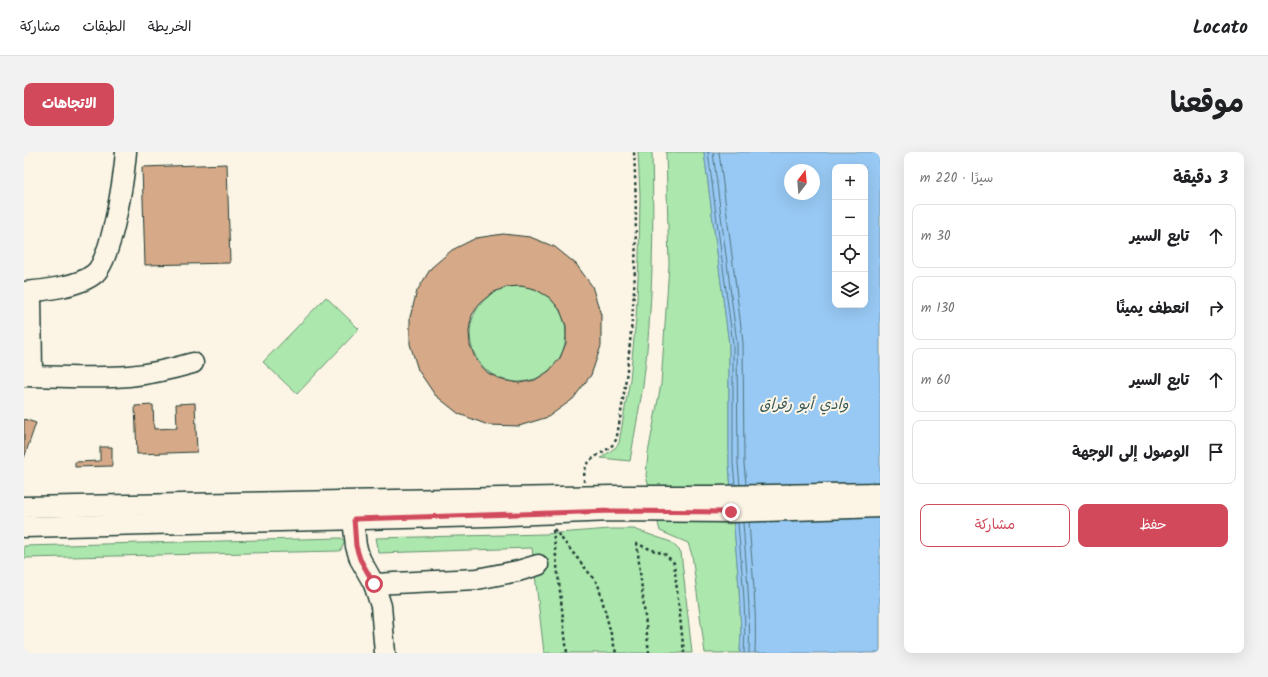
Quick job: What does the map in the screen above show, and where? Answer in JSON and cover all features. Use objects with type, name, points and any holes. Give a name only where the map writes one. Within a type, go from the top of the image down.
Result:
[{"type":"street","points":[[126,152],[123,184],[103,263],[95,274],[84,281],[66,286],[28,292],[28,376],[128,376],[170,370],[193,364]]},
{"type":"street","points":[[24,527],[354,519],[613,504],[718,496],[880,493]]},
{"type":"street","points":[[24,506],[613,504],[731,512],[880,507]]},
{"type":"street","points":[[354,519],[356,546],[360,559],[374,584],[381,606],[385,653]]},
{"type":"street","points":[[374,584],[477,578],[504,574],[538,565]]},
{"type":"path","points":[[584,484],[585,469],[589,462],[610,448],[616,440],[624,390],[633,311],[635,267],[636,223],[634,152]]},
{"type":"path","points":[[567,653],[552,528],[598,584],[616,653]]},
{"type":"path","points":[[649,653],[637,544],[666,555],[674,563],[684,653]]},
{"type":"green space","points":[[638,152],[652,152],[652,269],[649,328],[643,386],[630,461],[601,458],[619,443],[630,379],[636,318],[639,257],[640,196]]},
{"type":"green space","points":[[666,152],[704,152],[729,344],[729,465],[739,587],[741,633],[740,653],[705,653],[692,555],[688,543],[660,531],[646,476],[648,453],[661,384],[669,265]]},
{"type":"green space","points":[[518,286],[536,289],[552,300],[563,316],[566,334],[563,352],[552,368],[536,379],[518,382],[500,379],[484,368],[473,352],[470,334],[473,316],[484,300],[500,289]]},
{"type":"green space","points":[[326,297],[359,329],[297,394],[263,362]]},
{"type":"green space","points":[[610,529],[634,529],[671,542],[681,552],[692,653],[544,653],[532,548],[379,553],[376,538],[545,534]]},
{"type":"green space","points":[[341,538],[345,541],[341,550],[339,551],[24,558],[24,546]]},
{"type":"water","name":"وادي أبو رقراق","points":[[704,152],[880,152],[880,653],[740,653],[741,633],[739,587],[729,465],[729,344]]},
{"type":"building","points":[[227,164],[230,263],[145,265],[142,167]]},
{"type":"building","points":[[503,234],[530,237],[555,247],[576,264],[592,286],[601,315],[601,346],[591,375],[573,399],[548,417],[519,426],[488,425],[459,414],[435,395],[418,370],[410,344],[410,317],[417,291],[431,268],[452,250],[476,238]],"holes":[[[521,286],[535,289],[550,298],[560,310],[566,326],[566,343],[560,358],[549,371],[535,380],[519,383],[502,380],[488,373],[476,360],[470,345],[469,330],[472,315],[480,303],[492,293],[506,287]]]},
{"type":"building","points":[[195,403],[197,452],[137,454],[135,406],[153,405],[154,429],[177,428],[176,404]]},
{"type":"building","points":[[24,419],[36,423],[24,458]]},
{"type":"building","points":[[100,447],[112,447],[112,466],[75,467],[75,462],[100,461]]},
{"type":"route","points":[[374,584],[360,559],[354,533],[354,519],[613,511],[731,512]]}]
